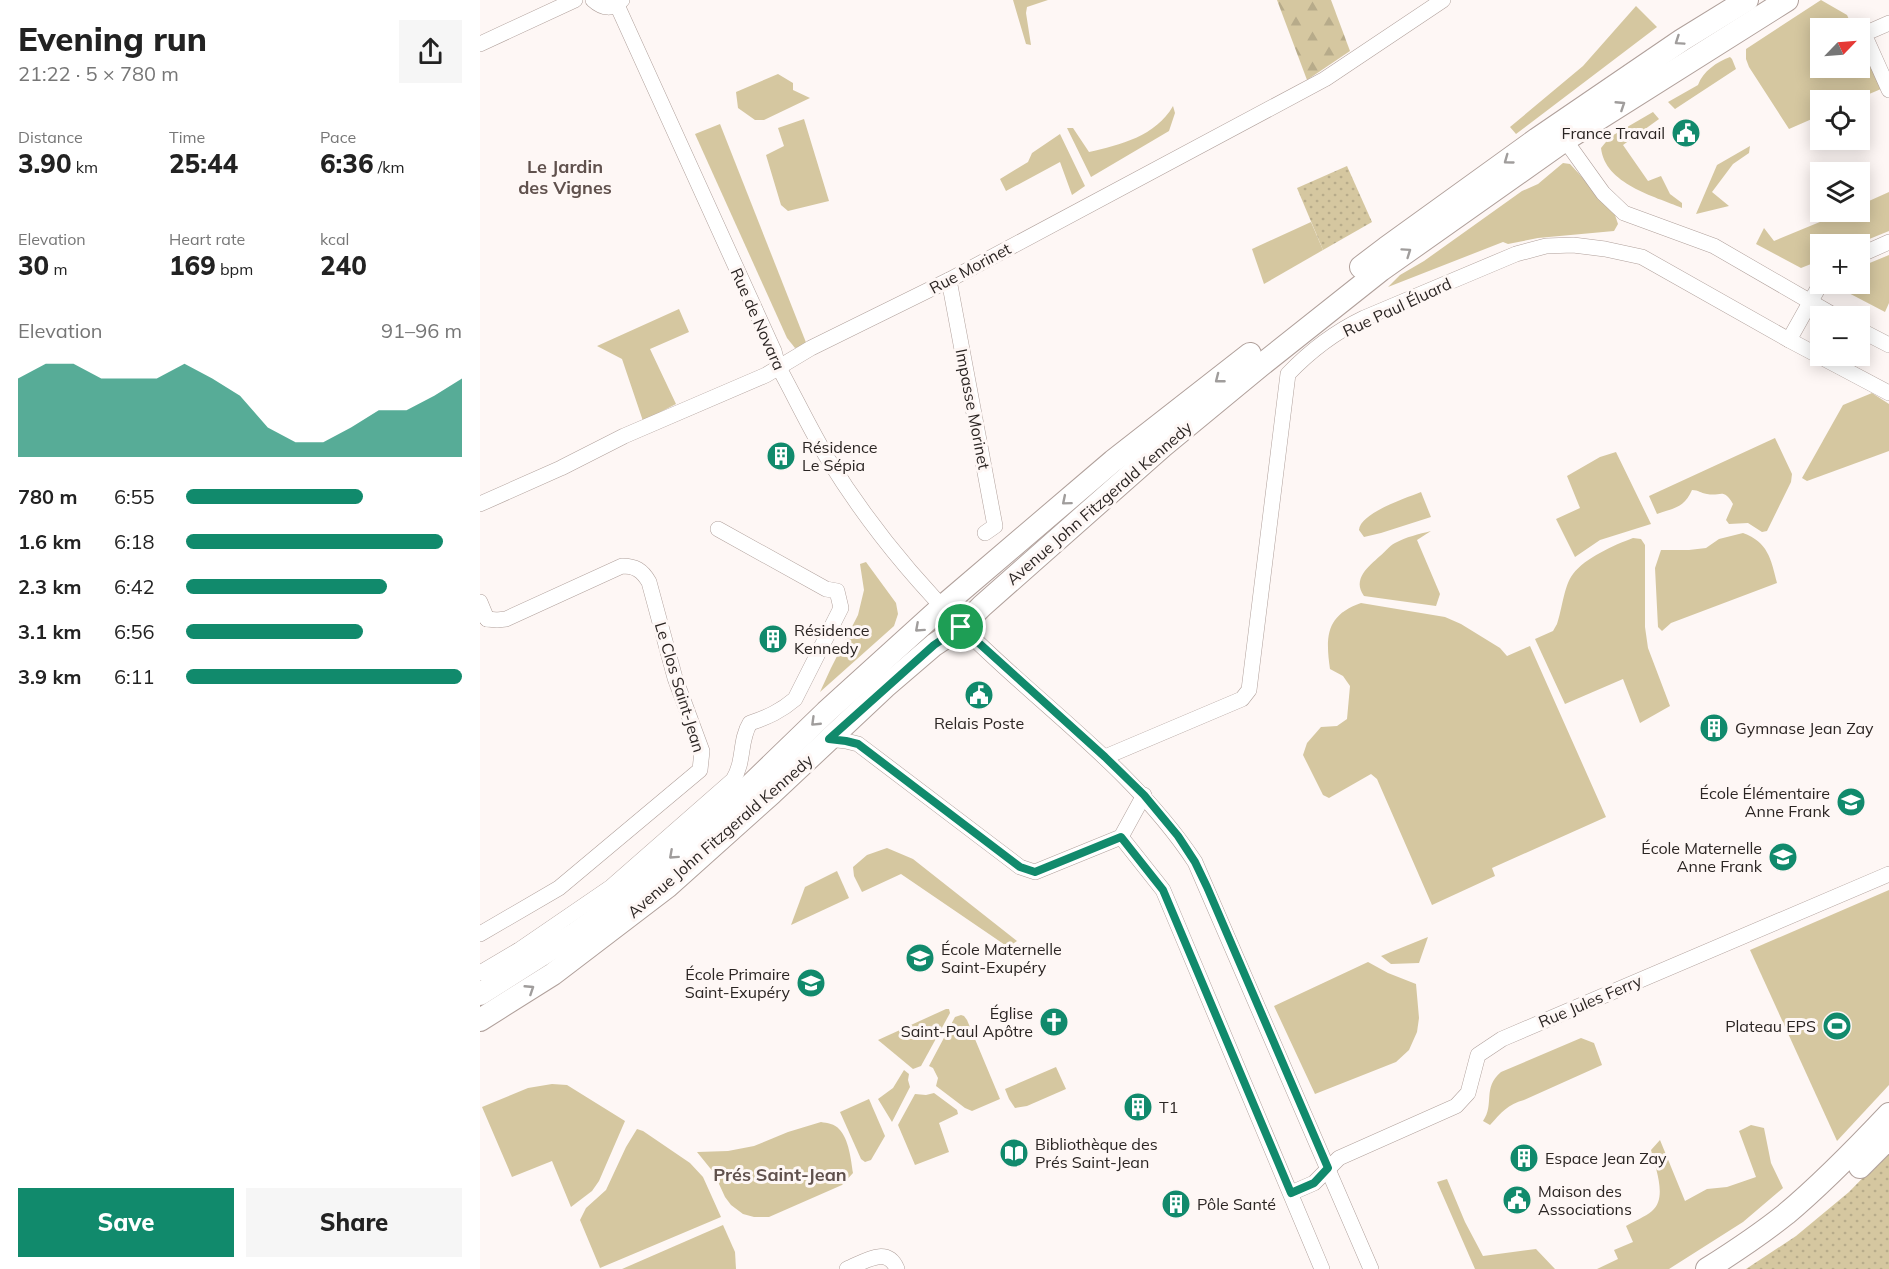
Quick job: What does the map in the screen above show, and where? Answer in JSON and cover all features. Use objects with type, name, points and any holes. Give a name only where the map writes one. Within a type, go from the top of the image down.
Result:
[{"type":"main road","points":[[1751,10],[1780,0]]},
{"type":"main road","name":"Avenue John Fitzgerald Kennedy","points":[[480,1020],[553,974],[667,887],[926,652],[961,627],[1106,496],[1269,358],[1381,270],[1682,40],[1706,25],[1786,0]]},
{"type":"main road","name":"Avenue John Fitzgerald Kennedy","points":[[480,994],[576,933],[648,878],[943,606],[1113,461],[1386,248],[1564,131],[1725,39],[1751,10]]},
{"type":"main road","points":[[1706,25],[1713,34],[1725,39]]},
{"type":"main road","points":[[1707,1269],[1747,1244],[1786,1214],[1831,1175],[1889,1114]]},
{"type":"main road","points":[[1736,1269],[1806,1217],[1889,1138]]},
{"type":"street","points":[[480,44],[575,0]]},
{"type":"street","points":[[593,0],[604,7],[620,3]]},
{"type":"street","name":"Rue Morinet","points":[[480,504],[561,468],[624,436],[766,375],[811,348],[949,280],[1325,79],[1443,0]]},
{"type":"street","name":"Rue de Novara","points":[[620,3],[774,351],[778,366],[828,458],[852,495],[891,548],[961,627],[1144,795],[1178,836],[1195,862],[1371,1269]]},
{"type":"street","points":[[1889,23],[1864,34],[1889,90]]},
{"type":"street","points":[[1564,131],[1614,194],[1631,208],[1665,227],[1714,246],[1816,306]]},
{"type":"street","points":[[1870,251],[1889,243]]},
{"type":"street","name":"Rue Paul Éluard","points":[[1105,757],[1242,699],[1250,690],[1288,374],[1297,364],[1346,327],[1516,254],[1546,246],[1573,245],[1642,257],[1789,340]]},
{"type":"street","name":"Impasse Morinet","points":[[949,280],[995,526],[985,533]]},
{"type":"street","points":[[1815,294],[1789,340],[1889,393]]},
{"type":"street","points":[[1870,335],[1889,345]]},
{"type":"street","points":[[480,973],[519,950],[611,887],[733,780],[739,771],[744,732],[750,723],[784,709],[795,699],[842,608],[837,591],[826,589],[718,529]]},
{"type":"street","name":"Le Clos Saint-Jean","points":[[480,602],[483,622],[506,619],[622,566],[633,566],[643,573],[649,582],[675,678],[702,751],[700,770],[559,888],[480,934]]},
{"type":"street","points":[[829,739],[858,744],[1020,867],[1035,872],[1121,837],[1144,795]]},
{"type":"street","points":[[1121,837],[1163,890],[1322,1269]]},
{"type":"street","name":"Rue Jules Ferry","points":[[1291,1193],[1314,1183],[1338,1158],[1441,1113],[1463,1100],[1468,1093],[1478,1055],[1502,1039],[1889,874]]},
{"type":"street","points":[[847,1269],[879,1255],[894,1262],[897,1269]]},
{"type":"green space","points":[[1013,0],[1048,0],[1027,7],[1031,45],[1026,44]]},
{"type":"green space","points":[[1277,0],[1331,0],[1350,51],[1307,80]]},
{"type":"green space","points":[[1821,0],[1848,18],[1810,18],[1810,78],[1870,78],[1870,64],[1881,89],[1870,94],[1870,90],[1810,90],[1810,120],[1789,129],[1749,67],[1746,49]]},
{"type":"green space","points":[[1636,6],[1657,27],[1516,134],[1510,127],[1583,66]]},
{"type":"green space","points":[[1730,57],[1736,69],[1675,109],[1668,102],[1698,85],[1703,75],[1711,68]]},
{"type":"green space","points":[[778,74],[793,83],[793,90],[810,98],[764,120],[755,120],[738,108],[736,92]]},
{"type":"green space","points":[[1173,106],[1175,113],[1169,131],[1091,177],[1067,128],[1073,128],[1089,152],[1125,142],[1147,132],[1166,116]]},
{"type":"green space","points":[[1653,112],[1659,119],[1623,145],[1648,181],[1661,176],[1670,194],[1682,203],[1682,208],[1632,187],[1611,171],[1604,160],[1601,148],[1610,137]]},
{"type":"green space","points":[[804,119],[829,201],[788,211],[781,205],[766,155],[784,146],[778,128]]},
{"type":"green space","points":[[720,124],[807,345],[795,348],[787,338],[695,134]]},
{"type":"green space","points":[[1060,134],[1085,186],[1072,195],[1060,162],[1006,191],[1000,179],[1028,162],[1032,153]]},
{"type":"green space","points":[[1750,146],[1749,153],[1733,164],[1712,192],[1729,206],[1696,214],[1717,165]]},
{"type":"green space","points":[[1563,163],[1570,164],[1614,212],[1618,224],[1614,231],[1538,238],[1508,244],[1503,242],[1388,287],[1400,275],[1424,261],[1522,191],[1538,184]]},
{"type":"green space","points":[[1347,166],[1372,222],[1323,250],[1297,188]]},
{"type":"green space","points":[[1889,192],[1889,231],[1870,239],[1870,234],[1810,234],[1810,264],[1801,268],[1756,244],[1764,228],[1774,241],[1820,222],[1870,222],[1870,201]]},
{"type":"green space","points":[[1311,222],[1323,250],[1264,284],[1252,249]]},
{"type":"green space","points":[[1889,255],[1889,303],[1885,312],[1851,294],[1870,294],[1870,263]]},
{"type":"green space","points":[[679,309],[689,332],[650,349],[676,404],[643,421],[622,359],[597,346]]},
{"type":"green space","points":[[1872,393],[1889,404],[1889,451],[1807,481],[1802,478],[1843,405]]},
{"type":"green space","points":[[1775,438],[1792,474],[1791,482],[1767,531],[1762,532],[1748,523],[1729,524],[1726,520],[1733,504],[1724,494],[1712,495],[1692,490],[1682,504],[1657,514],[1649,496]]},
{"type":"green space","points":[[1616,452],[1651,524],[1600,540],[1575,557],[1556,519],[1580,508],[1567,476],[1600,457]]},
{"type":"green space","points":[[1421,492],[1431,517],[1364,537],[1359,530],[1361,524],[1375,512]]},
{"type":"green space","points":[[1431,531],[1417,540],[1440,594],[1436,606],[1364,596],[1361,590],[1361,579],[1371,564],[1395,543]]},
{"type":"green space","points":[[1743,533],[1763,546],[1770,559],[1777,583],[1671,623],[1662,631],[1658,627],[1655,568],[1661,550],[1706,548],[1719,539]]},
{"type":"green space","points":[[1633,538],[1641,539],[1645,545],[1645,627],[1648,648],[1670,706],[1640,723],[1623,679],[1565,704],[1535,639],[1553,631],[1557,624],[1567,584],[1578,568],[1600,553]]},
{"type":"green space","points":[[866,562],[896,603],[898,614],[894,626],[820,692],[858,615],[864,590],[860,564]]},
{"type":"green space","points":[[1361,603],[1445,617],[1500,648],[1507,656],[1530,646],[1606,817],[1492,868],[1495,876],[1432,905],[1377,779],[1371,774],[1329,798],[1323,795],[1303,755],[1307,743],[1321,727],[1337,726],[1347,719],[1350,686],[1343,676],[1330,669],[1329,636],[1335,620],[1350,608]]},
{"type":"green space","points":[[887,848],[913,859],[1017,941],[1008,947],[901,874],[862,892],[854,876],[853,867],[867,855]]},
{"type":"green space","points":[[837,871],[849,898],[791,925],[805,887]]},
{"type":"green space","name":"Plateau EPS","points":[[1889,890],[1889,1085],[1837,1141],[1750,950]]},
{"type":"green space","points":[[1428,937],[1419,963],[1391,964],[1381,956]]},
{"type":"green space","points":[[1368,962],[1416,984],[1419,1018],[1417,1032],[1409,1050],[1396,1062],[1315,1094],[1274,1006]]},
{"type":"green space","points":[[949,1009],[950,1013],[921,1066],[913,1069],[878,1040]]},
{"type":"green space","points":[[961,1015],[967,1020],[1000,1099],[972,1111],[936,1086],[938,1078],[933,1068],[929,1066],[955,1017]]},
{"type":"green space","points":[[1581,1038],[1594,1043],[1602,1065],[1513,1104],[1490,1125],[1483,1121],[1492,1084],[1501,1072]]},
{"type":"green space","points":[[1056,1067],[1066,1089],[1027,1106],[1015,1108],[1005,1089]]},
{"type":"green space","points":[[904,1070],[909,1074],[910,1087],[892,1122],[878,1099],[893,1088]]},
{"type":"green space","points":[[552,1084],[567,1085],[625,1121],[599,1181],[592,1191],[571,1207],[552,1161],[512,1177],[482,1107],[528,1088]]},
{"type":"green space","points":[[934,1093],[957,1110],[958,1114],[939,1123],[949,1152],[915,1165],[898,1125],[915,1094]]},
{"type":"green space","points":[[869,1099],[885,1136],[871,1160],[865,1162],[861,1159],[840,1112]]},
{"type":"green space","points":[[821,1122],[835,1126],[842,1133],[849,1150],[853,1173],[842,1185],[769,1217],[743,1214],[731,1205],[714,1173],[697,1152],[728,1151],[754,1146]]},
{"type":"green space","points":[[1751,1125],[1764,1128],[1771,1163],[1783,1188],[1743,1222],[1669,1269],[1597,1269],[1618,1259],[1614,1250],[1633,1242],[1626,1226],[1652,1211],[1657,1205],[1660,1190],[1651,1150],[1660,1140],[1685,1201],[1707,1189],[1727,1187],[1756,1177],[1739,1131]]},
{"type":"green space","points":[[637,1129],[690,1163],[703,1177],[721,1217],[600,1268],[580,1220],[586,1208],[606,1190]]},
{"type":"green space","points":[[1889,1151],[1889,1269],[1746,1269],[1796,1236],[1849,1192]]},
{"type":"green space","points":[[1447,1179],[1465,1222],[1483,1256],[1536,1249],[1555,1269],[1475,1269],[1437,1182]]},
{"type":"green space","points":[[723,1225],[735,1252],[736,1269],[622,1269]]},
{"type":"place","name":"France Travail","points":[[1686,133]]},
{"type":"place","name":"Résidence Le Sépia","points":[[781,456]]},
{"type":"place","name":"Résidence Kennedy","points":[[773,639]]},
{"type":"place","name":"Relais Poste","points":[[979,695]]},
{"type":"place","name":"Gymnase Jean Zay","points":[[1714,728]]},
{"type":"place","name":"École Élémentaire Anne Frank","points":[[1851,802]]},
{"type":"place","name":"École Maternelle Anne Frank","points":[[1783,857]]},
{"type":"place","name":"École Maternelle Saint-Exupéry","points":[[920,958]]},
{"type":"place","name":"École Primaire Saint-Exupéry","points":[[811,983]]},
{"type":"place","name":"Église Saint-Paul Apôtre","points":[[1054,1022]]},
{"type":"place","name":"Plateau EPS","points":[[1837,1026]]},
{"type":"place","name":"T1","points":[[1138,1107]]},
{"type":"place","name":"Bibliothèque des Prés Saint-Jean","points":[[1014,1153]]},
{"type":"place","name":"Espace Jean Zay","points":[[1524,1158]]},
{"type":"place","name":"Maison des Associations","points":[[1517,1200]]},
{"type":"place","name":"Pôle Santé","points":[[1176,1204]]},
{"type":"district","name":"Le Jardin des Vignes","points":[[565,177]]},
{"type":"district","name":"Prés Saint-Jean","points":[[780,1175]]},
{"type":"route","points":[[961,627],[1131,782],[1160,813],[1195,862],[1328,1168],[1314,1183],[1291,1193],[1163,890],[1121,837],[1035,872],[1020,867],[858,744],[829,739],[934,645],[961,627]]}]
